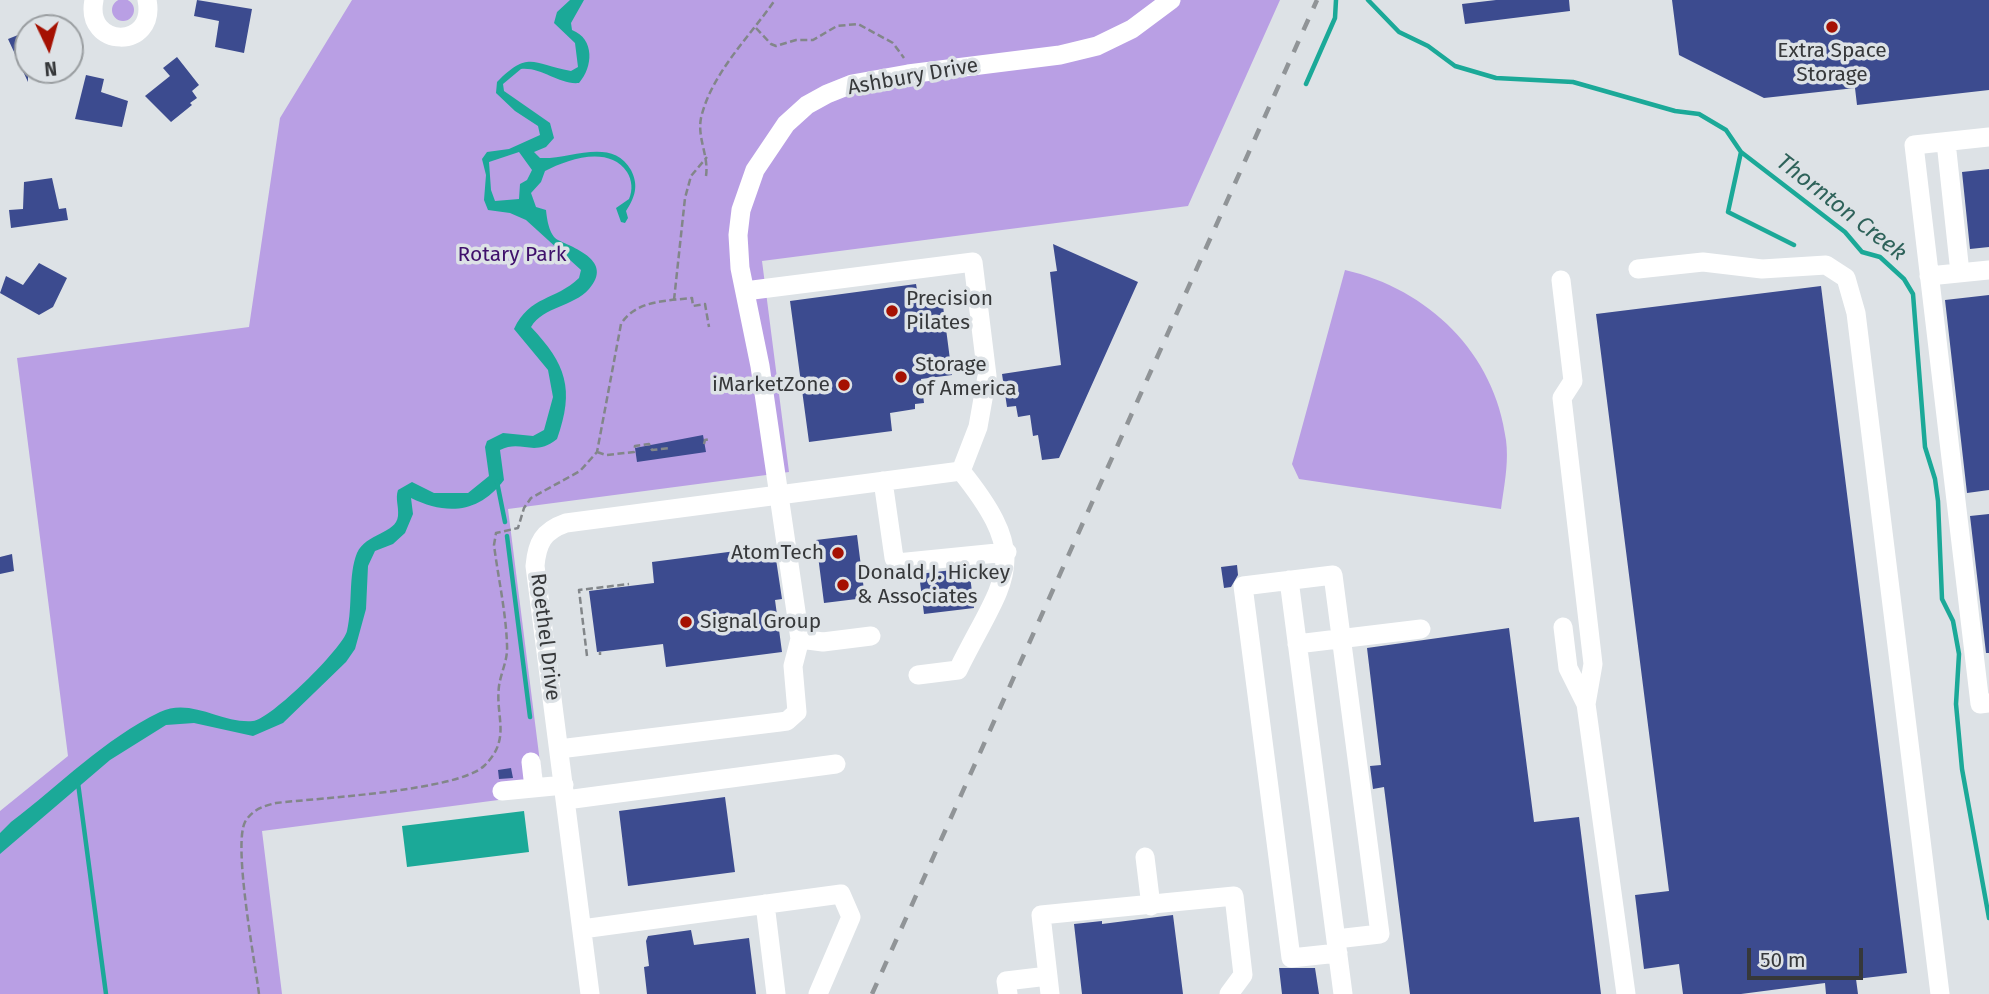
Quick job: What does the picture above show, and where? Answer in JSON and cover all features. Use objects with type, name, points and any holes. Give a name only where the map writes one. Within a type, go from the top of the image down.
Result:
[{"type":"street","points":[[94,0],[92,8],[98,26],[104,32],[121,37],[130,36],[144,25],[148,17],[148,0]]},
{"type":"street","name":"Ashbury Drive","points":[[559,749],[787,721],[797,712],[793,666],[800,639],[788,545],[777,495],[760,366],[745,291],[738,235],[744,194],[769,145],[807,105],[852,84],[1060,55],[1097,47],[1132,29],[1171,0]]},
{"type":"street","points":[[1989,137],[1914,145],[1980,704],[1989,703]]},
{"type":"street","points":[[1946,142],[1960,273]]},
{"type":"street","points":[[745,291],[973,262],[987,376],[978,427],[961,471],[990,506],[1007,552],[1003,578],[958,670],[918,675]]},
{"type":"street","points":[[1638,269],[1703,262],[1762,269],[1816,263],[1835,267],[1848,282],[1856,313],[1940,994]]},
{"type":"street","points":[[1929,276],[1989,270]]},
{"type":"street","points":[[1561,281],[1573,381],[1562,398],[1593,664],[1586,704]]},
{"type":"street","name":"Roethel Drive","points":[[590,994],[536,566],[542,536],[552,528],[566,523],[961,471]]},
{"type":"street","points":[[883,481],[894,558],[897,563],[1007,552]]},
{"type":"street","points":[[1333,575],[1380,934],[1291,958],[1244,586],[1289,580],[1333,575]]},
{"type":"street","points":[[1289,580],[1343,994]]},
{"type":"street","points":[[1563,628],[1569,668],[1586,704],[1626,994]]},
{"type":"street","points":[[1297,644],[1421,629]]},
{"type":"street","points":[[800,639],[823,642],[871,636]]},
{"type":"street","points":[[531,762],[534,788]]},
{"type":"street","points":[[502,791],[534,788],[565,792],[836,764]]},
{"type":"street","points":[[1145,858],[1151,906]]},
{"type":"street","points":[[582,929],[841,894],[850,917],[818,994]]},
{"type":"street","points":[[1008,994],[1006,981],[1049,985],[1041,915],[1234,896],[1243,975],[1229,994]]},
{"type":"street","points":[[765,904],[776,994]]},
{"type":"path","points":[[706,176],[707,157],[700,134],[701,117],[715,83],[775,0]]},
{"type":"path","points":[[756,27],[776,46],[796,40],[813,40],[845,23],[858,23],[893,43],[905,61]]},
{"type":"path","points":[[674,300],[685,198],[691,176],[707,157]]},
{"type":"path","points":[[259,994],[241,852],[245,822],[262,807],[276,803],[442,783],[469,776],[482,768],[499,743],[502,729],[499,687],[507,643],[495,536],[498,532],[518,528],[524,508],[531,498],[580,471],[597,452],[621,324],[627,314],[638,307],[692,298],[693,306],[705,304],[709,327]]},
{"type":"path","points":[[705,444],[705,440],[710,439]]},
{"type":"path","points":[[597,452],[606,455],[634,452],[635,446],[649,444],[652,450],[671,448]]},
{"type":"path","points":[[587,656],[579,590],[629,584]]},
{"type":"green space","points":[[123,-1],[131,2],[134,10],[131,18],[123,21],[115,18],[112,10],[115,2]]},
{"type":"green space","name":"Rotary Park","points":[[352,0],[1280,0],[1188,206],[762,261],[789,472],[508,509],[544,794],[262,831],[282,994],[0,994],[0,811],[68,756],[17,358],[249,327],[280,118]]},
{"type":"green space","points":[[1345,270],[1404,292],[1430,309],[1472,353],[1488,379],[1499,408],[1506,440],[1507,466],[1501,509],[1299,479],[1292,464]]},
{"type":"shaded area","points":[[570,0],[584,0],[571,23],[572,30],[585,40],[588,47],[589,62],[584,76],[579,83],[572,83],[529,69],[521,69],[503,84],[504,91],[550,123],[554,138],[546,147],[534,152],[540,158],[589,152],[613,154],[623,160],[631,170],[635,186],[634,196],[626,211],[628,218],[625,223],[621,222],[616,208],[629,199],[631,182],[627,172],[610,159],[588,157],[554,166],[545,171],[541,182],[531,193],[536,207],[546,210],[555,238],[589,257],[597,271],[596,279],[582,295],[543,315],[531,327],[552,353],[564,378],[565,406],[557,439],[541,447],[515,446],[500,450],[504,480],[483,500],[472,505],[449,509],[424,504],[411,498],[413,514],[405,533],[393,544],[375,551],[368,566],[366,609],[355,649],[346,662],[283,723],[253,736],[194,723],[166,725],[110,760],[0,854],[0,833],[11,822],[101,749],[160,712],[172,708],[195,709],[230,719],[253,721],[274,709],[320,667],[343,640],[349,621],[352,571],[357,553],[367,541],[396,522],[398,490],[412,482],[434,493],[468,493],[489,476],[485,447],[487,441],[503,433],[533,436],[544,430],[553,397],[548,370],[514,329],[528,310],[570,285],[579,278],[581,270],[526,220],[510,213],[488,210],[484,200],[486,175],[482,159],[487,152],[509,149],[540,135],[538,126],[515,111],[496,93],[497,82],[524,63],[539,63],[571,71],[578,67],[575,43],[554,23],[557,12]],"holes":[[[519,152],[532,170],[527,180],[520,184],[519,199],[495,201],[491,190],[489,162]]]},
{"type":"shaded area","points":[[524,811],[529,852],[407,867],[402,826]]},
{"type":"building","points":[[197,0],[252,9],[244,53],[215,47],[219,21],[194,16]]},
{"type":"building","points":[[1496,0],[1569,0],[1570,11],[1465,24],[1462,4]]},
{"type":"building","name":"Extra Space Storage","points":[[1672,0],[1989,0],[1989,90],[1857,105],[1855,88],[1764,98],[1679,55]]},
{"type":"building","points":[[14,37],[14,52],[8,39]]},
{"type":"building","points":[[177,57],[199,85],[192,91],[197,98],[190,103],[192,105],[171,122],[145,96],[170,76],[163,68]]},
{"type":"building","points":[[86,75],[104,79],[101,92],[128,101],[122,127],[75,119]]},
{"type":"building","points":[[1989,169],[1989,247],[1970,249],[1962,172]]},
{"type":"building","points":[[52,178],[59,209],[66,208],[68,220],[11,228],[9,210],[23,209],[24,182]]},
{"type":"building","points":[[1053,244],[1138,282],[1059,458],[1042,460],[1038,435],[1033,436],[1030,415],[1018,417],[1016,406],[1007,407],[1002,374],[1061,365],[1050,272],[1057,271]]},
{"type":"building","points":[[39,263],[67,278],[53,307],[39,315],[0,293],[6,276],[23,285]]},
{"type":"building","points":[[916,284],[919,301],[942,298],[952,375],[921,379],[924,403],[915,404],[915,409],[890,413],[892,431],[809,442],[790,301]]},
{"type":"building","points":[[1821,286],[1907,973],[1856,979],[1858,994],[1826,994],[1825,983],[1741,994],[1683,994],[1679,964],[1644,969],[1635,895],[1669,891],[1596,314]]},
{"type":"building","points":[[1989,295],[1989,490],[1967,493],[1945,300]]},
{"type":"building","points":[[703,435],[706,452],[637,462],[635,448]]},
{"type":"building","points":[[1989,514],[1989,653],[1986,653],[1970,516]]},
{"type":"building","points":[[857,535],[865,598],[824,603],[816,540]]},
{"type":"building","name":"Signal Group","points":[[774,546],[782,599],[775,600],[782,652],[666,667],[663,644],[597,652],[589,591],[654,583],[652,562]]},
{"type":"building","points":[[12,554],[14,571],[0,574],[0,557]]},
{"type":"building","points":[[1237,565],[1238,575],[1231,587],[1224,588],[1221,567]]},
{"type":"building","points":[[969,568],[974,608],[924,614],[919,574]]},
{"type":"building","points":[[1509,628],[1534,822],[1579,817],[1601,994],[1410,994],[1384,787],[1373,789],[1370,766],[1381,765],[1367,648]]},
{"type":"building","points":[[511,768],[513,778],[499,779],[498,770]]},
{"type":"building","points":[[725,797],[735,872],[628,886],[619,811]]},
{"type":"building","points":[[1173,915],[1183,994],[1082,994],[1074,924],[1102,921],[1102,924]]},
{"type":"building","points":[[691,930],[694,945],[749,938],[756,994],[647,994],[644,967],[649,966],[646,941],[648,936]]},
{"type":"building","points":[[1279,968],[1315,968],[1319,994],[1282,994]]},
{"type":"waterway","points":[[1306,84],[1335,18],[1336,0]]},
{"type":"waterway","name":"Thornton Creek","points":[[1368,0],[1399,32],[1428,46],[1455,66],[1496,78],[1573,82],[1675,111],[1699,114],[1726,130],[1741,152],[1845,232],[1862,252],[1880,257],[1904,279],[1913,294],[1925,447],[1935,479],[1938,501],[1942,599],[1953,621],[1959,654],[1956,704],[1962,769],[1989,918]]},
{"type":"waterway","points":[[1741,152],[1728,212],[1794,245]]},
{"type":"waterway","points":[[497,482],[505,522]]},
{"type":"waterway","points":[[507,536],[530,717]]},
{"type":"waterway","points":[[78,783],[106,994]]},
{"type":"railway","points":[[872,994],[1317,0]]},
{"type":"place","name":"Extra Space Storage","points":[[1832,27]]},
{"type":"place","name":"Precision Pilates","points":[[892,311]]},
{"type":"place","name":"Storage of America","points":[[901,377]]},
{"type":"place","name":"iMarketZone","points":[[844,385]]},
{"type":"place","name":"AtomTech","points":[[838,553]]},
{"type":"place","name":"Donald J. Hickey & Associates","points":[[843,585]]},
{"type":"place","name":"Signal Group","points":[[686,622]]}]
